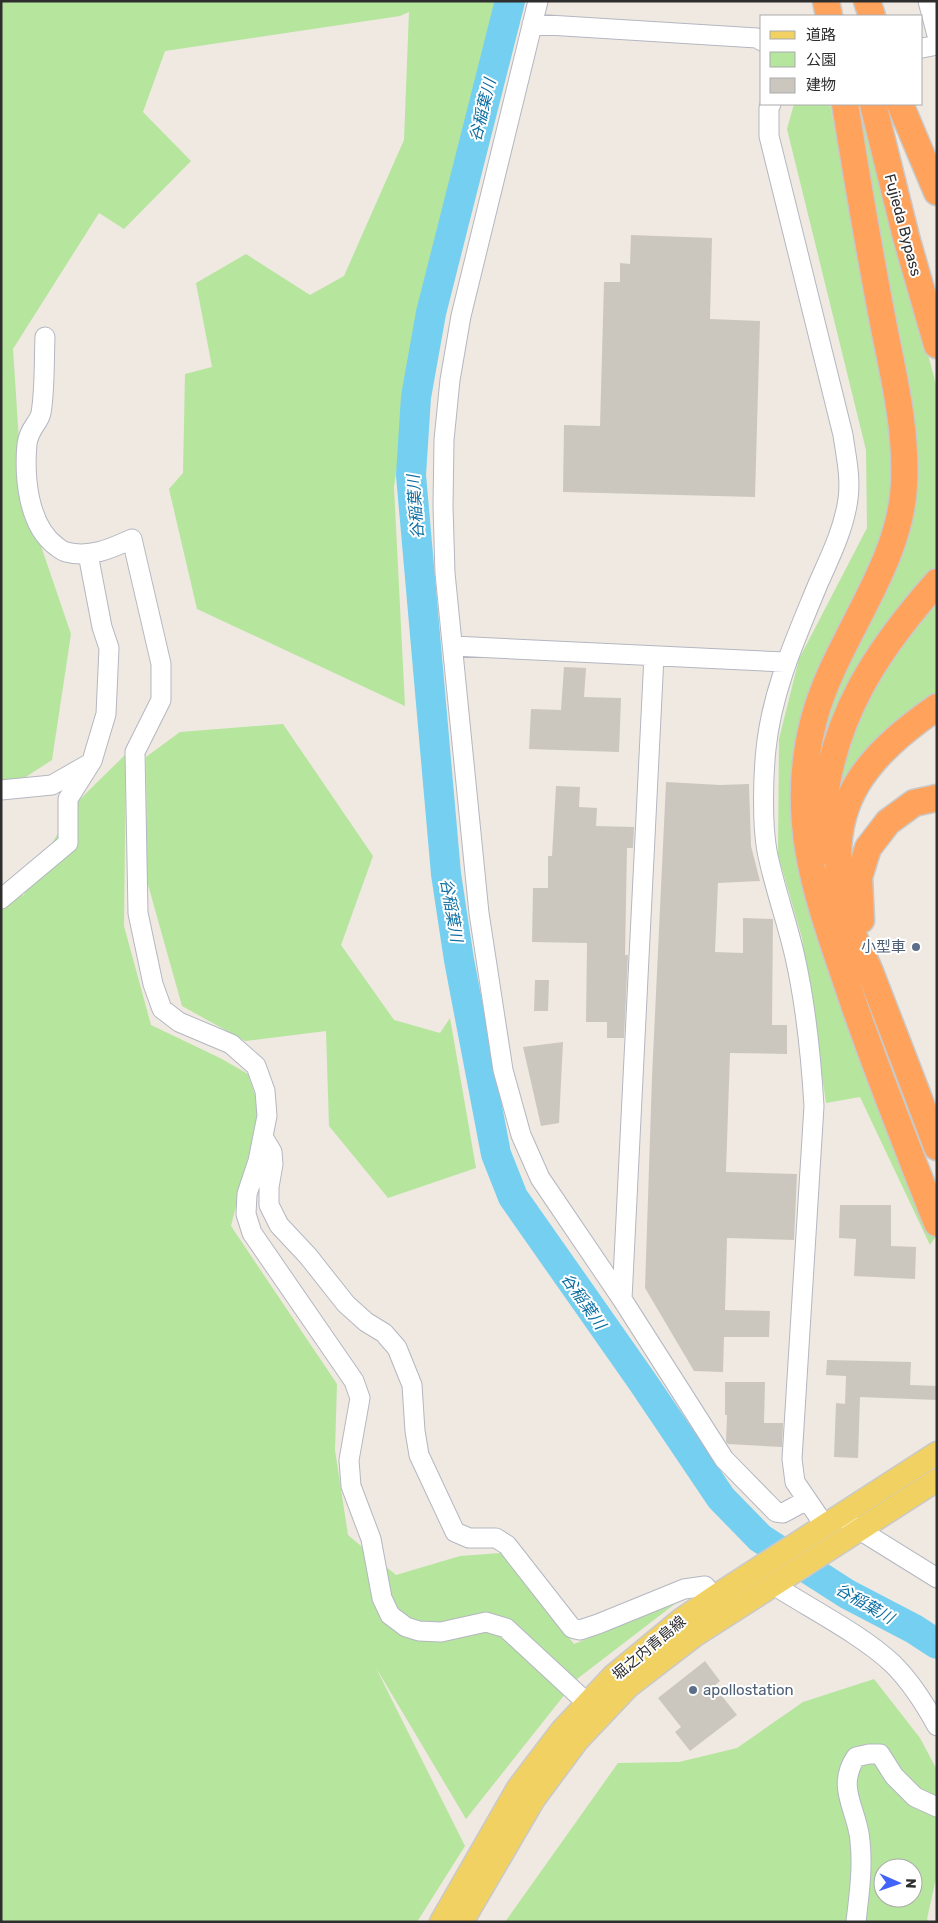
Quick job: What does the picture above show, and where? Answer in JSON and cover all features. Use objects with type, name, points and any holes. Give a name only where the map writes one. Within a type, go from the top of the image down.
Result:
[{"type":"highway","points":[[826,1],[829,15]]},
{"type":"highway","points":[[851,1],[854,15]]},
{"type":"highway","points":[[867,1],[872,15]]},
{"type":"highway","points":[[845,105],[859,192],[900,409],[905,450],[904,490],[897,528],[887,556],[822,691],[813,722],[802,790],[805,835],[811,874],[821,908],[854,966],[927,1121],[937,1147]]},
{"type":"highway","name":"Fujieda Bypass","points":[[873,105],[906,237],[937,346]]},
{"type":"highway","points":[[900,105],[937,192]]},
{"type":"highway","points":[[821,908],[819,846],[825,788],[837,741],[856,693],[876,659],[907,615],[937,582]]},
{"type":"highway","points":[[937,707],[881,752],[856,783],[842,815],[838,852],[839,880],[872,1058],[937,1223]]},
{"type":"highway","points":[[854,966],[859,907],[859,877],[868,848],[888,822],[914,803],[937,798]]},
{"type":"main road","name":"堀之内青島線","points":[[462,1922],[534,1799],[577,1741],[629,1686],[774,1575],[802,1541],[937,1453]]},
{"type":"main road","name":"堀之内青島線","points":[[441,1922],[518,1788],[562,1730],[613,1676],[682,1619],[714,1597],[774,1575],[822,1553],[937,1480]]},
{"type":"street","points":[[538,1],[461,316],[450,380],[444,440],[445,573],[479,913],[503,1070],[521,1135],[540,1178],[622,1299],[724,1459],[776,1512],[783,1512],[807,1500]]},
{"type":"street","points":[[928,1],[937,35]]},
{"type":"street","points":[[532,24],[757,38],[760,40]]},
{"type":"street","points":[[923,48],[937,45]]},
{"type":"street","points":[[770,105],[769,136],[843,435],[848,467],[848,498],[841,531],[785,662],[773,706],[766,748],[764,798],[767,850],[795,957],[811,1053],[814,1106],[792,1458],[795,1482],[807,1500],[831,1521],[859,1530],[937,1578]]},
{"type":"street","points":[[46,337],[41,415],[30,430],[27,443],[27,475],[34,512],[47,539],[64,552],[88,554],[105,551],[132,540],[161,664],[161,700],[136,752],[138,913],[153,984],[162,1008],[179,1022],[231,1044],[256,1066],[265,1090],[267,1116],[258,1161],[247,1194],[246,1214],[252,1233],[354,1381],[360,1398],[349,1460],[351,1486],[371,1539],[382,1598],[390,1615],[406,1627],[419,1631],[441,1632],[486,1622],[506,1628],[587,1703]]},
{"type":"street","points":[[1,899],[68,843],[68,799],[92,761],[106,714],[109,648],[102,627],[88,554]]},
{"type":"street","points":[[453,646],[785,662]]},
{"type":"street","points":[[622,1299],[654,656]]},
{"type":"street","points":[[1,790],[52,786],[92,761]]},
{"type":"street","points":[[263,1137],[272,1152],[273,1164],[269,1187],[269,1205],[279,1225],[308,1256],[346,1304],[366,1322],[384,1333],[397,1348],[412,1384],[415,1431],[419,1455],[455,1532],[469,1538],[496,1538],[508,1545],[572,1628],[580,1630],[598,1624],[684,1589],[704,1586],[714,1597]]},
{"type":"street","points":[[774,1575],[892,1663],[910,1683],[937,1726]]},
{"type":"street","points":[[856,1922],[861,1878],[860,1839],[846,1782],[850,1766],[856,1757],[880,1754],[894,1776],[915,1797],[937,1808]]},
{"type":"green space","points":[[1,1],[497,1],[418,318],[394,487],[405,706],[197,609],[169,489],[183,473],[185,374],[212,367],[196,283],[246,254],[310,295],[344,276],[404,140],[409,12],[400,16],[165,51],[143,112],[191,161],[124,229],[99,213],[13,349],[24,518],[41,546],[71,634],[52,760],[1,793]]},
{"type":"green space","points":[[794,105],[830,105],[897,462],[885,537],[798,756],[857,1042],[936,1236],[930,1245],[860,1097],[826,1103],[802,938],[778,855],[779,739],[799,659],[867,528],[866,450],[787,129]]},
{"type":"green space","points":[[862,109],[937,388],[937,572],[821,785],[818,726],[903,537],[854,124]]},
{"type":"green space","points":[[937,600],[937,698],[838,807],[838,758],[875,671]]},
{"type":"green space","points":[[283,724],[373,856],[341,945],[394,1020],[440,1033],[450,1018],[476,1168],[388,1198],[329,1126],[326,1031],[245,1041],[182,1006],[147,881],[146,757],[180,732]]},
{"type":"green space","points":[[126,754],[124,926],[151,1025],[220,1058],[248,1074],[260,1110],[231,1226],[337,1384],[335,1450],[348,1535],[396,1575],[460,1556],[501,1553],[574,1644],[676,1603],[577,1679],[466,1819],[375,1666],[465,1846],[417,1922],[1,1922],[1,906],[21,893],[23,896],[73,806]]},
{"type":"green space","points":[[874,1679],[920,1738],[937,1770],[937,1874],[927,1919],[929,1922],[505,1922],[618,1763],[679,1762],[737,1748],[803,1702]]},
{"type":"building","points":[[631,235],[712,238],[710,319],[760,321],[755,497],[563,492],[564,425],[600,426],[604,282],[620,282],[620,263],[630,264]]},
{"type":"building","points":[[564,667],[586,668],[584,697],[621,698],[619,752],[529,749],[531,709],[561,710]]},
{"type":"building","points":[[666,782],[720,785],[749,784],[751,846],[760,881],[718,883],[715,952],[743,953],[743,918],[773,919],[772,1025],[787,1025],[787,1054],[730,1053],[726,1172],[797,1174],[794,1240],[727,1238],[725,1310],[770,1311],[769,1337],[724,1337],[723,1372],[694,1371],[645,1288],[652,1077]]},
{"type":"building","points":[[556,786],[580,787],[579,807],[597,808],[596,826],[634,827],[633,848],[627,848],[625,955],[628,955],[624,1038],[607,1038],[607,1022],[586,1022],[587,943],[532,942],[533,888],[548,888],[548,856],[552,856]]},
{"type":"building","points":[[535,980],[549,980],[548,1011],[534,1011]]},
{"type":"building","points":[[563,1042],[559,1123],[541,1126],[523,1047]]},
{"type":"building","points":[[840,1205],[891,1205],[891,1246],[916,1247],[915,1279],[854,1276],[856,1239],[839,1238]]},
{"type":"building","points":[[827,1360],[911,1362],[910,1385],[937,1386],[937,1400],[860,1397],[858,1458],[834,1457],[836,1403],[845,1404],[846,1376],[826,1375]]},
{"type":"building","points":[[725,1382],[765,1382],[764,1423],[783,1423],[782,1447],[728,1444],[726,1442]]},
{"type":"building","points":[[705,1661],[720,1681],[714,1686],[737,1715],[690,1751],[675,1732],[681,1727],[658,1698]]},
{"type":"waterway","name":"谷稲葉川","points":[[510,1],[431,313],[416,397],[411,475],[446,874],[459,960],[496,1154],[513,1197],[642,1381],[721,1498],[760,1538],[847,1594],[914,1629],[937,1644]]},
{"type":"place","name":"小型車","points":[[916,947]]},
{"type":"place","name":"apollostation","points":[[693,1690]]}]
